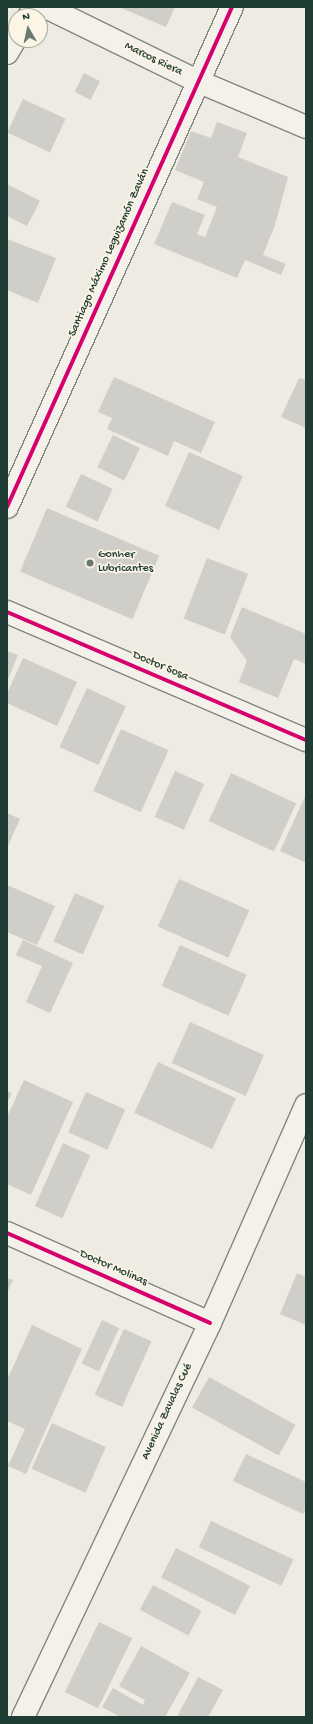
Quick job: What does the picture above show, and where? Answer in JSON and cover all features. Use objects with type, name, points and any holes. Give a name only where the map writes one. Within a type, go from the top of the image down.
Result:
[{"type":"street","name":"Marcos Riera","points":[[46,7],[197,81],[306,127]]},
{"type":"street","name":"Santiago Máximo Leguizamón Zaván","points":[[7,508],[197,81],[232,7]]},
{"type":"street","name":"Doctor Sosa","points":[[7,612],[306,740]]},
{"type":"street","name":"Avenida Zavalas Cué","points":[[23,1717],[210,1323],[306,1104]]},
{"type":"street","name":"Doctor Molinas","points":[[7,1233],[210,1323]]},
{"type":"building","points":[[119,7],[175,7],[166,27]]},
{"type":"building","points":[[84,73],[100,81],[91,100],[74,92]]},
{"type":"building","points":[[23,99],[66,119],[50,152],[7,133]]},
{"type":"building","points":[[217,122],[247,133],[238,157],[288,177],[275,225],[263,255],[286,264],[281,275],[245,260],[237,278],[154,244],[172,202],[205,215],[197,234],[205,237],[217,207],[197,199],[204,182],[175,170],[191,131],[211,138]]},
{"type":"building","points":[[7,184],[40,201],[27,226],[7,216]]},
{"type":"building","points":[[7,239],[56,258],[38,303],[7,290]]},
{"type":"building","points":[[114,377],[215,422],[201,453],[174,441],[168,456],[107,429],[112,418],[98,412]]},
{"type":"building","points":[[299,378],[306,380],[306,428],[281,417]]},
{"type":"building","points":[[113,435],[140,448],[124,481],[97,467]]},
{"type":"building","points":[[189,452],[243,476],[219,530],[165,506]]},
{"type":"building","points":[[81,474],[113,489],[98,521],[66,507]]},
{"type":"building","name":"Gonher Lubricantes","points":[[47,508],[159,556],[132,619],[20,572]]},
{"type":"building","points":[[207,558],[248,574],[225,634],[184,619]]},
{"type":"building","points":[[242,607],[306,634],[306,664],[294,659],[278,698],[239,682],[247,661],[230,637]]},
{"type":"building","points":[[7,651],[18,655],[7,682]]},
{"type":"building","points":[[23,658],[77,682],[57,726],[7,703],[7,694]]},
{"type":"building","points":[[87,688],[126,706],[99,765],[60,747]]},
{"type":"building","points":[[121,729],[169,750],[141,812],[93,791]]},
{"type":"building","points":[[175,771],[204,784],[184,830],[155,817]]},
{"type":"building","points":[[231,773],[296,803],[274,851],[209,821]]},
{"type":"building","points":[[306,794],[306,863],[280,851]]},
{"type":"building","points":[[7,813],[20,819],[7,848]]},
{"type":"building","points":[[179,879],[249,910],[228,958],[158,927]]},
{"type":"building","points":[[7,885],[55,906],[37,945],[7,932]]},
{"type":"building","points":[[75,893],[104,906],[83,954],[53,941]]},
{"type":"building","points":[[23,940],[73,963],[50,1013],[26,1002],[42,966],[16,955]]},
{"type":"building","points":[[180,945],[247,975],[228,1016],[162,986]]},
{"type":"building","points":[[190,1022],[264,1055],[246,1096],[172,1063]]},
{"type":"building","points":[[158,1062],[236,1098],[212,1149],[134,1113]]},
{"type":"building","points":[[24,1080],[73,1102],[31,1195],[7,1184],[7,1117]]},
{"type":"building","points":[[7,1091],[12,1093],[7,1103]]},
{"type":"building","points":[[86,1092],[125,1109],[107,1150],[68,1132]]},
{"type":"building","points":[[63,1143],[90,1155],[62,1218],[35,1206]]},
{"type":"building","points":[[297,1273],[306,1277],[306,1325],[280,1314]]},
{"type":"building","points":[[7,1278],[13,1280],[7,1293]]},
{"type":"building","points":[[102,1320],[119,1328],[99,1372],[82,1364]]},
{"type":"building","points":[[32,1325],[82,1349],[26,1474],[8,1466],[25,1429],[7,1421],[7,1380]]},
{"type":"building","points":[[124,1329],[151,1341],[122,1407],[95,1395]]},
{"type":"building","points":[[209,1377],[296,1425],[279,1456],[192,1408]]},
{"type":"building","points":[[52,1423],[106,1447],[86,1493],[32,1469]]},
{"type":"building","points":[[246,1454],[306,1482],[306,1509],[303,1514],[233,1481]]},
{"type":"building","points":[[211,1521],[293,1559],[281,1586],[199,1547]]},
{"type":"building","points":[[176,1548],[250,1586],[235,1615],[161,1577]]},
{"type":"building","points":[[153,1585],[202,1611],[188,1636],[140,1610]]},
{"type":"building","points":[[99,1622],[132,1638],[98,1708],[65,1692]]},
{"type":"building","points":[[141,1646],[190,1673],[165,1717],[120,1717],[102,1707],[113,1688],[143,1705],[145,1700],[119,1686]]},
{"type":"building","points":[[198,1677],[223,1690],[208,1717],[177,1717]]},
{"type":"cycle path","points":[[7,507],[232,7]]},
{"type":"cycle path","points":[[7,612],[306,740]]},
{"type":"cycle path","points":[[7,1233],[210,1323]]},
{"type":"place","name":"Gonher Lubricantes","points":[[90,563]]}]
